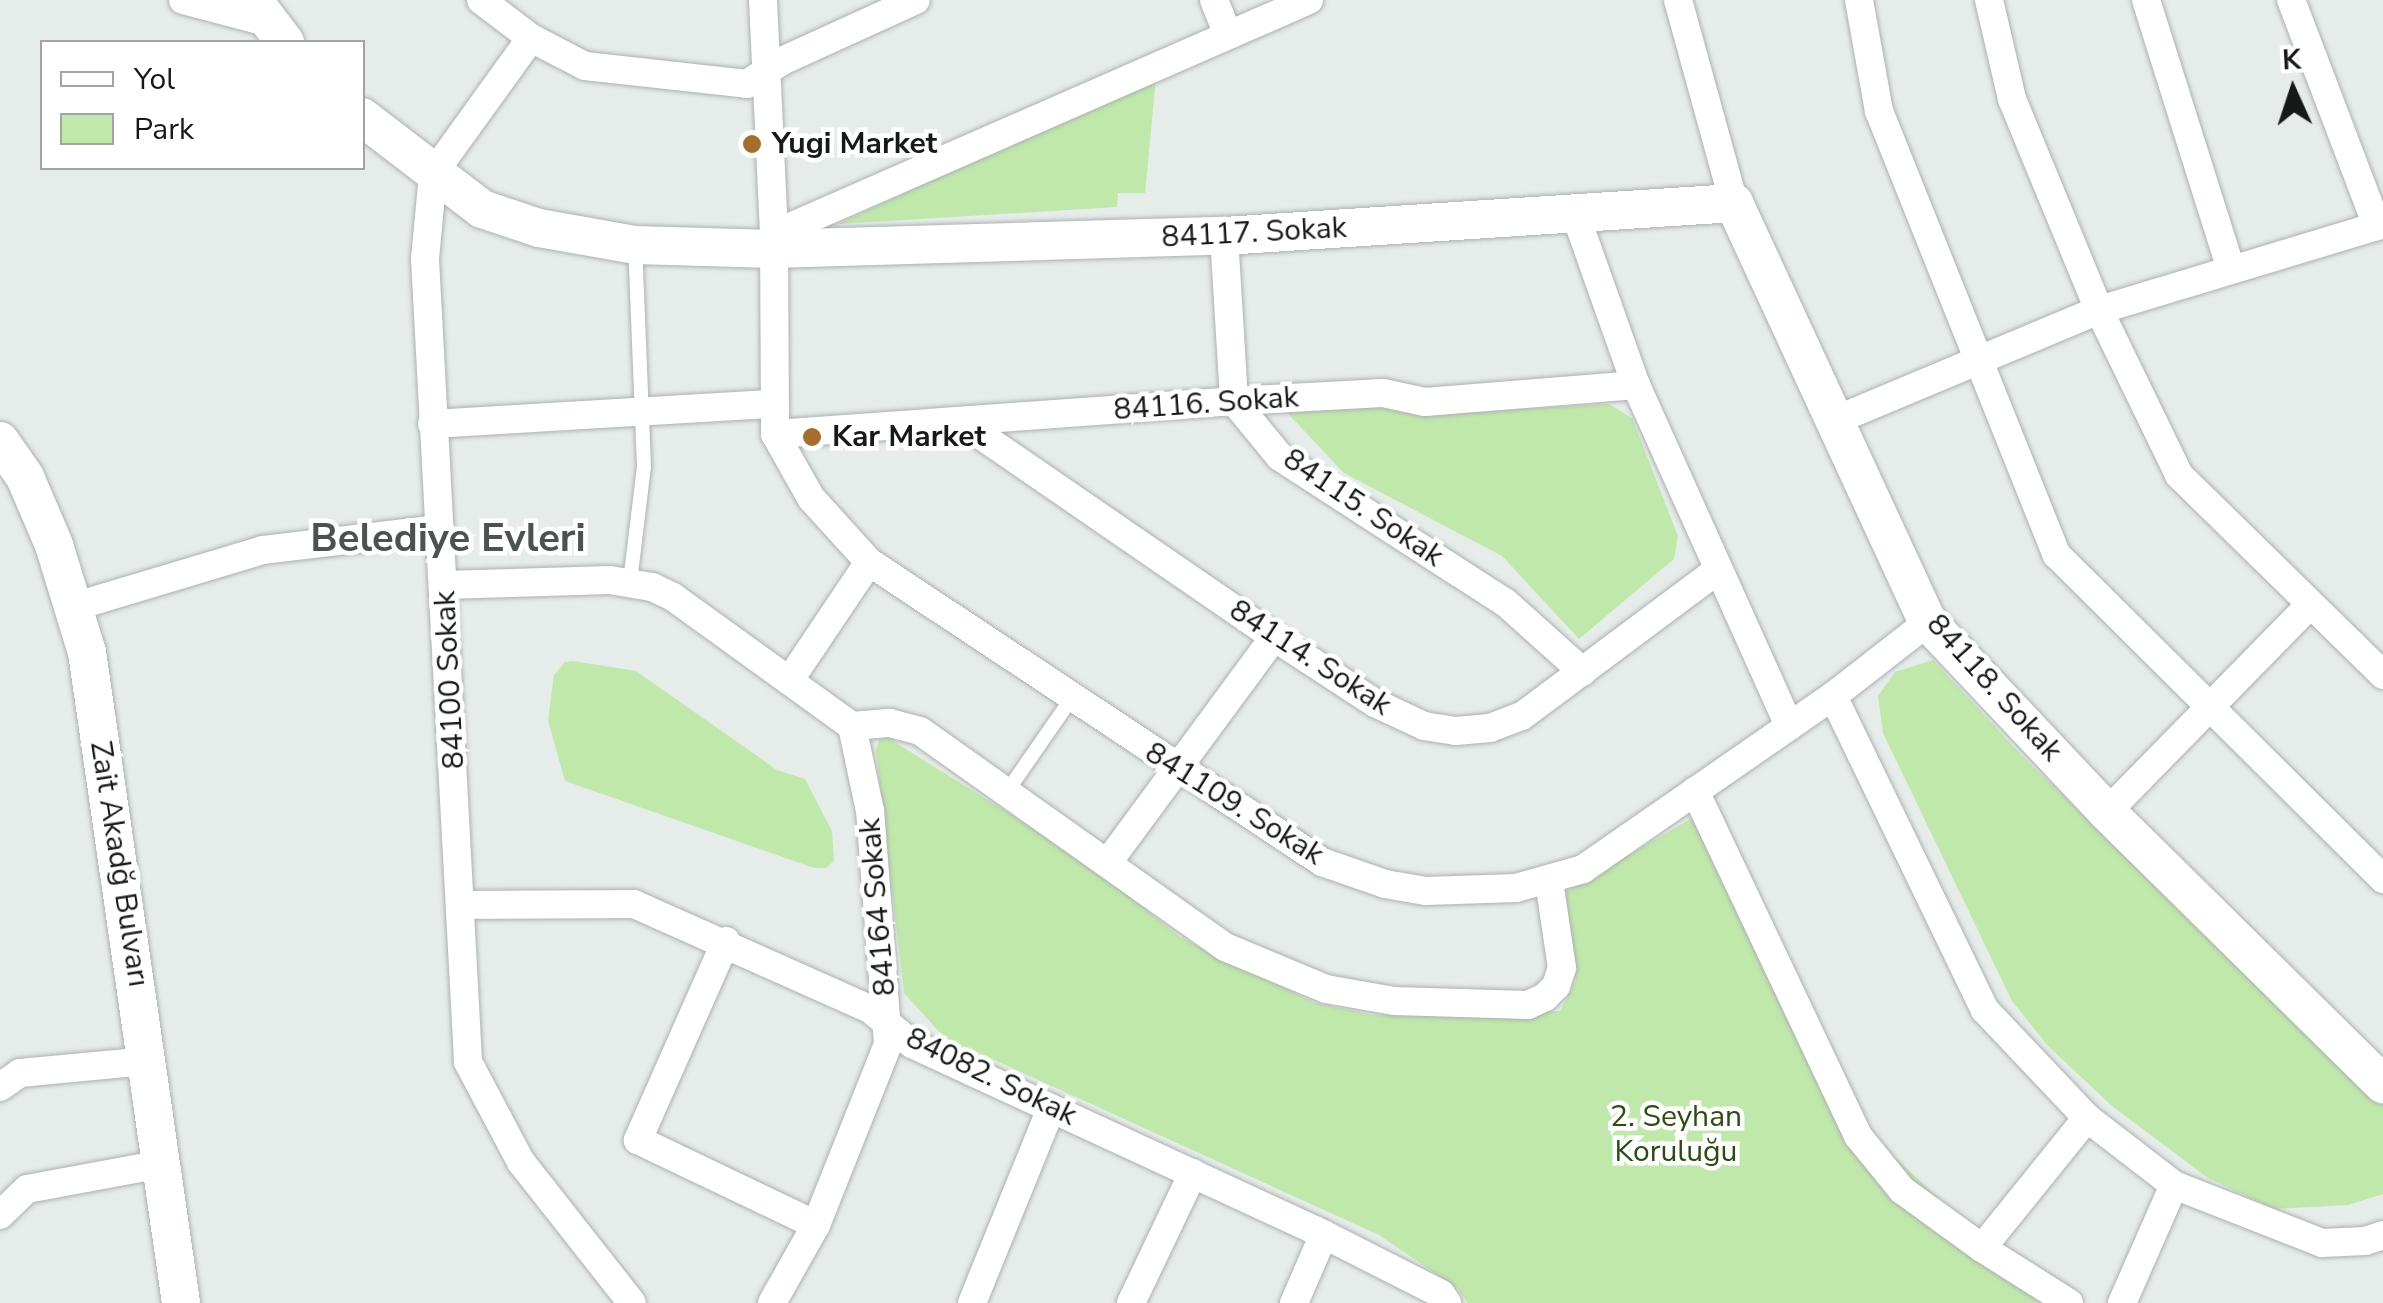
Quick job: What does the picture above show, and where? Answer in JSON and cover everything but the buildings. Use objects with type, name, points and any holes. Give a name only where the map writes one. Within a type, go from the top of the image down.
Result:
[{"type":"main road","name":"84117. Sokak","points":[[365,120],[458,195],[511,222],[635,244],[1224,236],[1734,203]]},
{"type":"main road","name":"84118. Sokak","points":[[1734,203],[1928,622],[2107,812],[2383,1084]]},
{"type":"main road","name":"Zait Akadğ Bulvarı","points":[[0,441],[25,477],[87,652],[182,1303]]},
{"type":"street","points":[[183,0],[268,22]]},
{"type":"street","points":[[481,0],[531,38],[585,66],[747,84],[782,61],[916,0]]},
{"type":"street","points":[[764,0],[774,242],[775,434],[811,498],[869,562],[789,681]]},
{"type":"street","points":[[1214,0],[1228,34]]},
{"type":"street","points":[[774,242],[1309,0]]},
{"type":"street","points":[[1678,0],[1734,203]]},
{"type":"street","points":[[1859,0],[1879,111],[2057,554],[2383,878]]},
{"type":"street","points":[[1989,0],[2012,100],[2100,310],[2178,475],[2383,675]]},
{"type":"street","points":[[2146,0],[2231,269]]},
{"type":"street","points":[[1836,420],[2100,310],[2380,225],[2291,0]]},
{"type":"street","points":[[433,174],[531,38]]},
{"type":"street","name":"84100 Sokak","points":[[433,174],[425,260],[468,1062],[521,1162],[632,1303]]},
{"type":"street","points":[[1576,216],[1636,385],[1789,726]]},
{"type":"street","points":[[1224,236],[1234,401]]},
{"type":"street","name":"84116. Sokak","points":[[775,434],[1234,401],[1384,393],[1424,402],[1636,385]]},
{"type":"street","name":"84115. Sokak","points":[[1234,401],[1280,456],[1506,603],[1583,672]]},
{"type":"street","points":[[432,424],[774,404]]},
{"type":"street","name":"84114. Sokak","points":[[963,423],[1274,636],[1399,716],[1456,731],[1490,728],[1522,716],[1718,570]]},
{"type":"street","points":[[73,606],[263,550],[440,529]]},
{"type":"street","name":"841109. Sokak","points":[[869,562],[1322,862],[1350,874],[1441,892],[1486,892],[1548,881],[1583,869],[1833,696],[1928,622]]},
{"type":"street","points":[[445,586],[630,582],[673,597],[852,726],[890,723],[920,731],[1225,947],[1302,982],[1394,1001],[1528,1005],[1556,986],[1562,968],[1548,881]]},
{"type":"street","points":[[2107,812],[2308,606]]},
{"type":"street","points":[[1110,862],[1274,636]]},
{"type":"street","points":[[1833,696],[1984,1010],[2087,1118],[2174,1185],[2322,1243],[2365,1241],[2383,1235]]},
{"type":"street","name":"84164 Sokak","points":[[772,1303],[816,1225],[888,1044],[870,811],[852,726]]},
{"type":"street","points":[[1695,791],[1858,1136],[1902,1190],[2068,1303]]},
{"type":"street","name":"84082. Sokak","points":[[462,905],[634,904],[870,1009],[912,1044],[1324,1234],[1441,1294],[1447,1303]]},
{"type":"street","points":[[726,942],[638,1140],[816,1225]]},
{"type":"street","points":[[0,1087],[20,1074],[148,1061]]},
{"type":"street","points":[[972,1303],[1051,1108]]},
{"type":"street","points":[[1982,1248],[2087,1118]]},
{"type":"street","points":[[0,1215],[26,1189],[162,1164]]},
{"type":"street","points":[[1131,1303],[1193,1173]]},
{"type":"street","points":[[2122,1303],[2174,1185]]},
{"type":"street","points":[[1294,1303],[1324,1234]]},
{"type":"lane","points":[[630,582],[643,492],[635,244]]},
{"type":"lane","points":[[1006,794],[1071,699]]},
{"type":"green space","points":[[1156,77],[1145,193],[1118,193],[1117,207],[838,224]]},
{"type":"green space","points":[[1276,401],[1470,412],[1609,404],[1632,418],[1678,536],[1674,559],[1579,639],[1502,556],[1344,473]]},
{"type":"green space","points":[[1933,660],[2025,759],[2383,1101],[2383,1194],[2348,1205],[2274,1209],[2208,1178],[2112,1106],[2048,1046],[2012,1001],[1883,733],[1878,696],[1895,672]]},
{"type":"green space","points":[[565,662],[636,671],[777,770],[805,779],[832,831],[834,861],[826,868],[814,868],[565,781],[548,720],[554,675]]},
{"type":"green space","name":"2. Seyhan Koruluğu","points":[[888,738],[1082,859],[1180,937],[1315,1003],[1374,1015],[1560,1011],[1576,980],[1557,897],[1694,817],[1869,1133],[2023,1278],[2063,1303],[1468,1303],[1458,1289],[1379,1235],[944,1037],[904,993],[876,751],[879,740]]},
{"type":"place","name":"Yugi Market","points":[[752,144]]},
{"type":"place","name":"Kar Market","points":[[812,437]]},
{"type":"district","name":"Belediye Evleri","points":[[448,538]]}]
